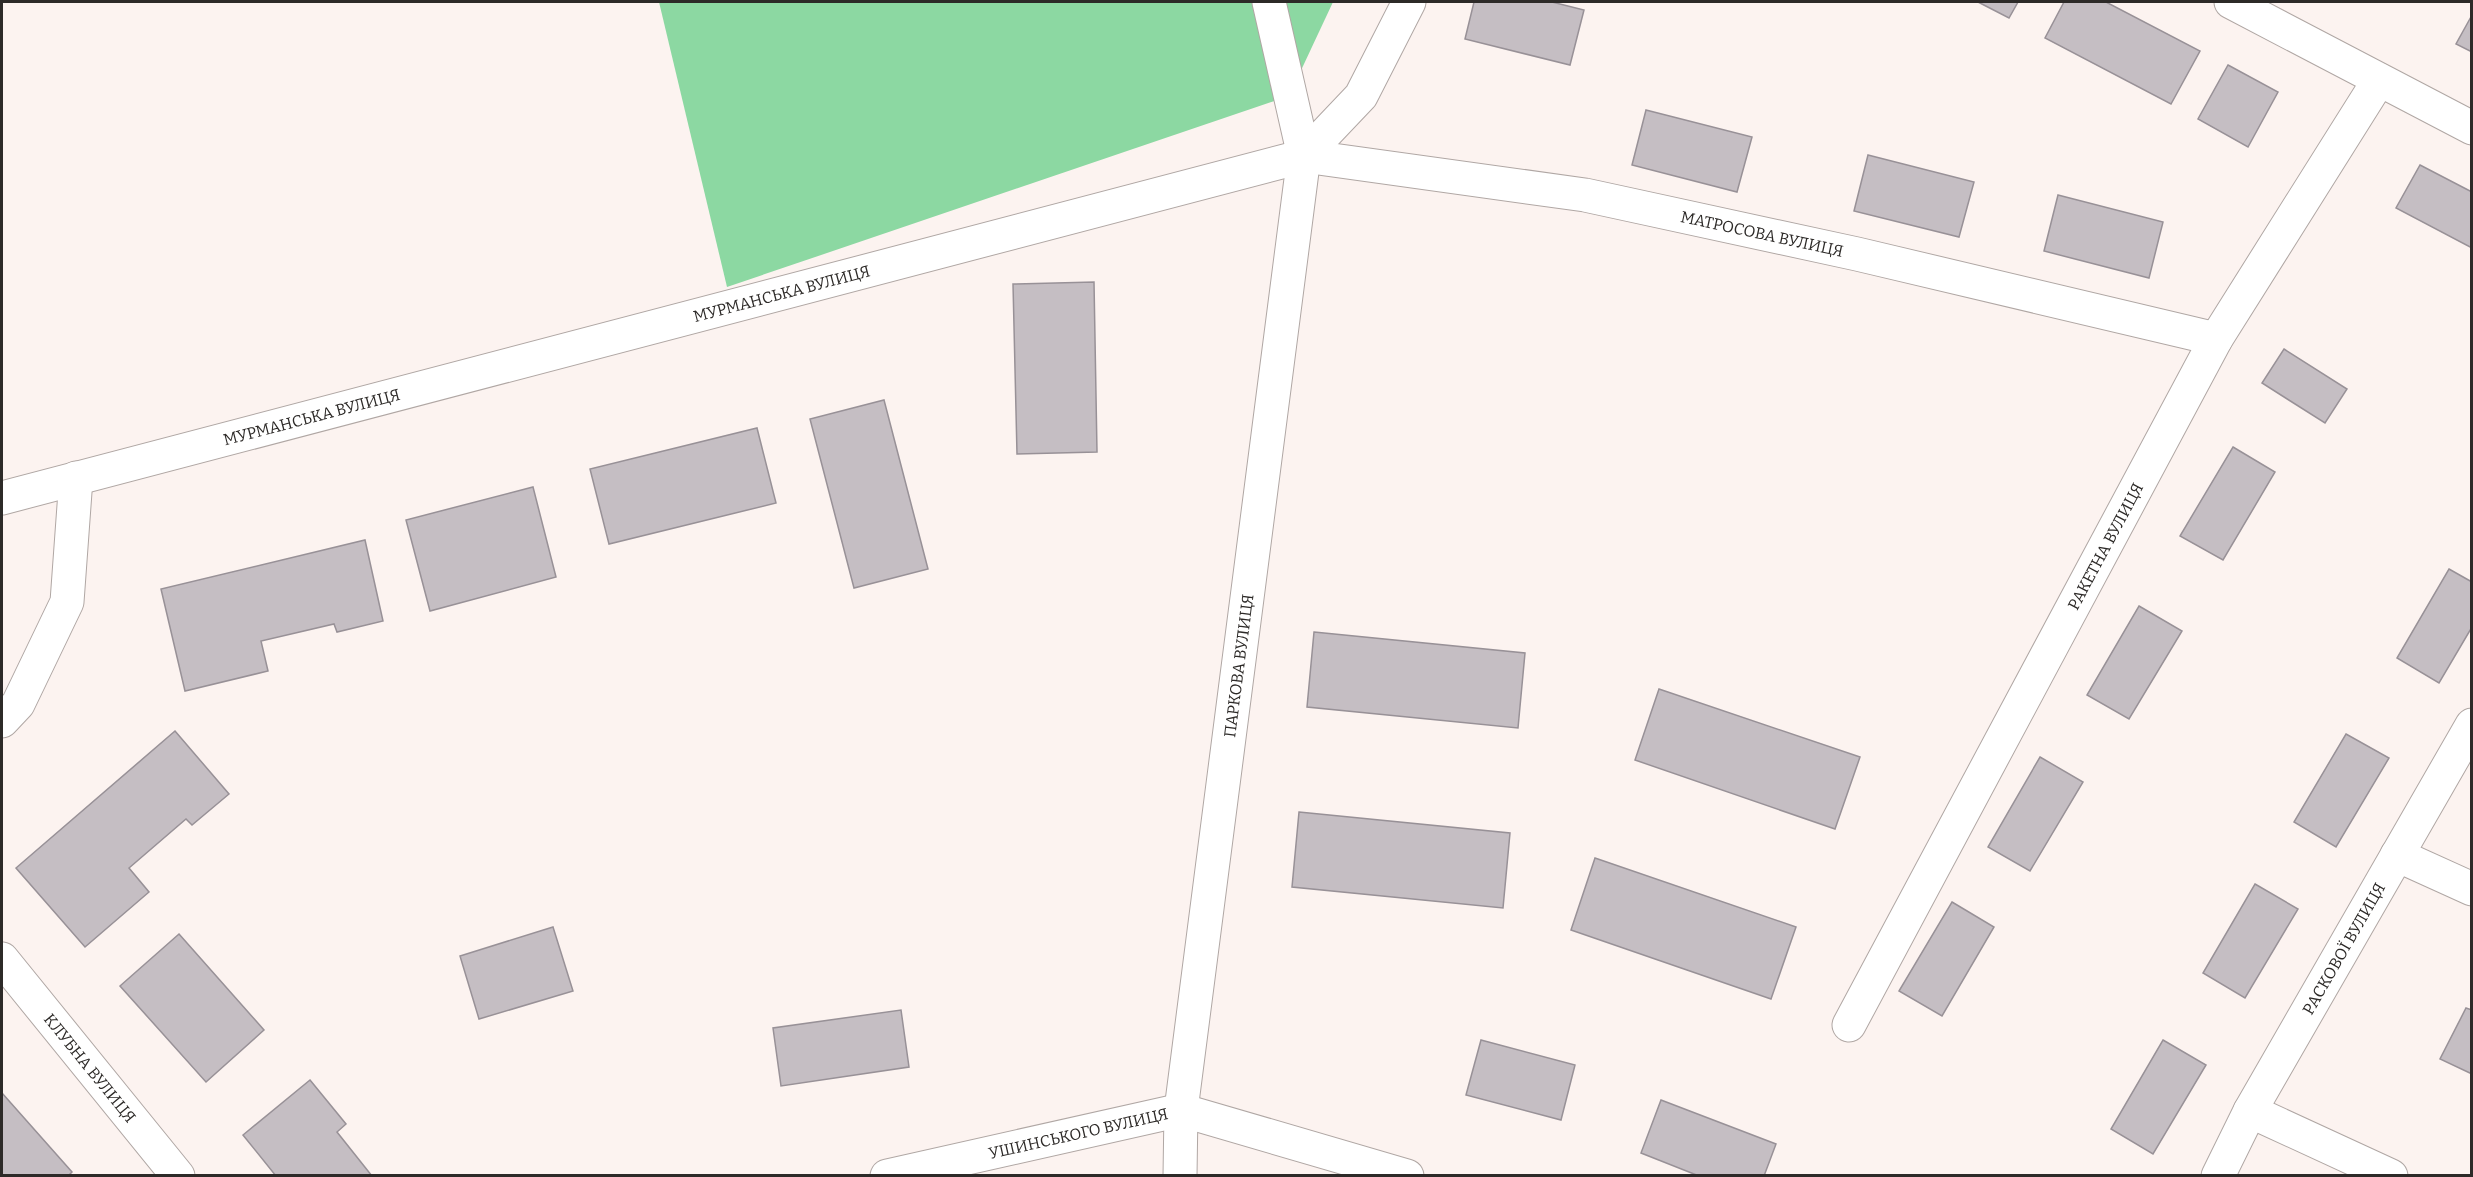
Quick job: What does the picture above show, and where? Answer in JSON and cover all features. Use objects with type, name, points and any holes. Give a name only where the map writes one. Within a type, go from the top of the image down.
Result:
[{"type":"street","points":[[1269,2],[1304,156]]},
{"type":"street","points":[[1304,156],[1361,96],[1409,2]]},
{"type":"street","points":[[2231,2],[2472,128]]},
{"type":"street","name":"РАКЕТНА ВУЛИЦЯ","points":[[1849,1024],[2216,339],[2379,80]]},
{"type":"street","name":"МАТРОСОВА ВУЛИЦЯ","points":[[1304,156],[1585,195],[1857,254],[2216,339]]},
{"type":"street","name":"МУРМАНСЬКА ВУЛИЦЯ","points":[[2,498],[1304,156]]},
{"type":"street","name":"ПАРКОВА ВУЛИЦЯ","points":[[1180,1176],[1180,1110],[1304,156]]},
{"type":"street","points":[[2,721],[18,704],[67,602],[76,478]]},
{"type":"street","name":"РАСКОВОЇ ВУЛИЦЯ","points":[[2218,1176],[2250,1111],[2472,725]]},
{"type":"street","points":[[2397,855],[2472,889]]},
{"type":"street","name":"КЛУБНА ВУЛИЦЯ","points":[[2,959],[178,1176]]},
{"type":"street","name":"УШИНСЬКОГО ВУЛИЦЯ","points":[[887,1176],[1180,1110],[1407,1176]]},
{"type":"street","points":[[2250,1111],[2391,1176]]},
{"type":"green space","points":[[659,2],[1333,2],[1289,96],[727,287]]},
{"type":"building","points":[[1474,2],[1552,2],[1584,10],[1570,65],[1465,39]]},
{"type":"building","points":[[1978,2],[2018,2],[2009,18]]},
{"type":"building","points":[[2064,2],[2106,2],[2200,51],[2171,104],[2045,38]]},
{"type":"building","points":[[2472,15],[2472,52],[2456,44]]},
{"type":"building","points":[[2228,65],[2278,92],[2248,147],[2198,119]]},
{"type":"building","points":[[1646,110],[1752,137],[1737,192],[1632,165]]},
{"type":"building","points":[[1868,155],[1974,182],[1959,237],[1854,211]]},
{"type":"building","points":[[2420,165],[2472,192],[2472,248],[2396,208]]},
{"type":"building","points":[[2058,195],[2163,222],[2149,278],[2044,251]]},
{"type":"building","points":[[1094,282],[1097,452],[1017,454],[1013,284]]},
{"type":"building","points":[[2284,349],[2347,389],[2325,423],[2262,383]]},
{"type":"building","points":[[884,400],[928,569],[854,588],[810,419]]},
{"type":"building","points":[[757,428],[776,503],[609,544],[590,469]]},
{"type":"building","points":[[2233,447],[2275,472],[2223,560],[2180,536]]},
{"type":"building","points":[[533,487],[556,577],[430,611],[406,520]]},
{"type":"building","points":[[365,540],[383,621],[337,632],[334,624],[261,641],[268,671],[185,691],[161,589]]},
{"type":"building","points":[[2449,569],[2472,582],[2472,627],[2439,683],[2397,658]]},
{"type":"building","points":[[2139,606],[2182,631],[2129,719],[2087,695]]},
{"type":"building","points":[[1314,632],[1525,653],[1518,728],[1307,707]]},
{"type":"building","points":[[1659,689],[1860,757],[1835,829],[1635,760]]},
{"type":"building","points":[[175,731],[229,794],[192,825],[186,819],[129,868],[149,892],[85,947],[16,868]]},
{"type":"building","points":[[2346,734],[2389,758],[2336,847],[2294,822]]},
{"type":"building","points":[[2040,757],[2083,782],[2030,871],[1988,847]]},
{"type":"building","points":[[1299,812],[1510,833],[1503,908],[1292,887]]},
{"type":"building","points":[[1595,858],[1796,927],[1771,999],[1571,930]]},
{"type":"building","points":[[2255,884],[2298,909],[2245,998],[2203,973]]},
{"type":"building","points":[[1952,902],[1994,927],[1942,1016],[1899,991]]},
{"type":"building","points":[[553,927],[573,991],[479,1019],[460,956]]},
{"type":"building","points":[[179,934],[264,1030],[206,1082],[120,986]]},
{"type":"building","points":[[2466,1008],[2472,1010],[2472,1074],[2440,1059]]},
{"type":"building","points":[[901,1010],[909,1067],[781,1086],[773,1028]]},
{"type":"building","points":[[1481,1040],[1575,1065],[1561,1120],[1466,1095]]},
{"type":"building","points":[[2163,1040],[2206,1065],[2153,1154],[2111,1129]]},
{"type":"building","points":[[310,1080],[346,1124],[337,1132],[372,1176],[276,1176],[243,1135]]},
{"type":"building","points":[[2,1093],[72,1172],[68,1176],[2,1176]]},
{"type":"building","points":[[1661,1100],[1776,1144],[1764,1176],[1699,1176],[1641,1153]]}]
